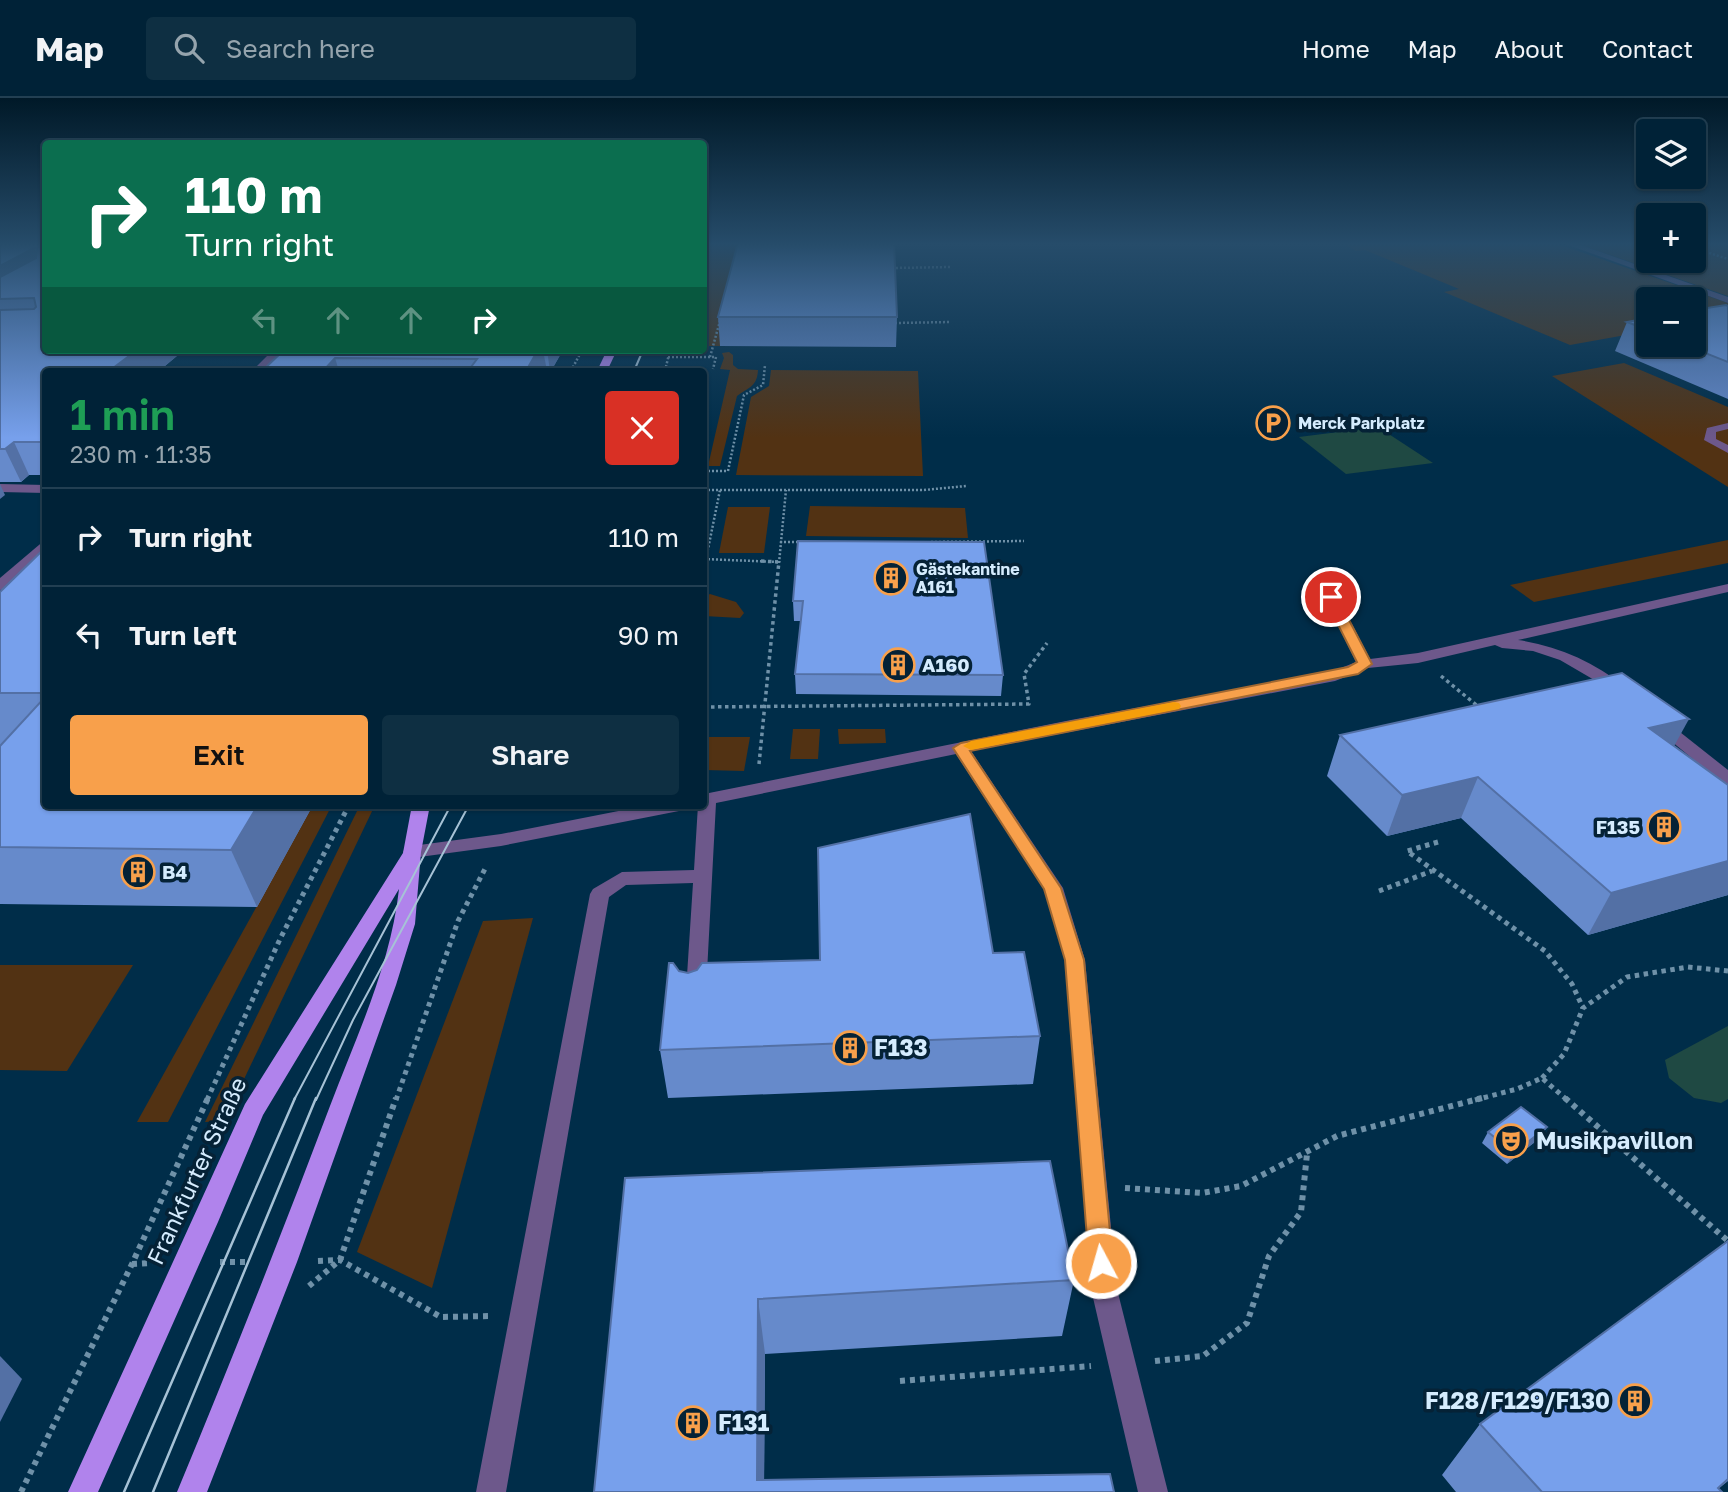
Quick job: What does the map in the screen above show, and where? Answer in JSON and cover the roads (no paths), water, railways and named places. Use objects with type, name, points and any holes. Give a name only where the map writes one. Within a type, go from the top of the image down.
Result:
[{"type":"main road","name":"Frankfurter Straße","points":[[192,1492],[284,1262],[386,985],[405,923],[412,852],[420,809]]},
{"type":"main road","name":"Frankfurter Straße","points":[[83,1492],[188,1262],[253,1111],[412,852]]},
{"type":"lane","points":[[260,368],[275,354]]},
{"type":"lane","points":[[1728,426],[1711,430],[1710,440],[1728,450]]},
{"type":"lane","points":[[0,488],[42,489]]},
{"type":"lane","points":[[0,586],[42,547]]},
{"type":"lane","points":[[707,800],[1335,676],[1365,664],[1418,658],[1728,588]]},
{"type":"lane","points":[[1331,597],[1365,664]]},
{"type":"lane","points":[[1473,646],[1510,644],[1560,654],[1597,672],[1633,702]]},
{"type":"lane","points":[[1651,716],[1728,779]]},
{"type":"lane","points":[[961,748],[1053,888],[1071,948],[1104,1289],[1153,1492]]},
{"type":"lane","points":[[412,852],[501,840],[659,809]]},
{"type":"lane","points":[[694,1011],[705,809]]},
{"type":"lane","points":[[491,1492],[600,894],[622,879],[703,876]]},
{"type":"tram line","points":[[635,368],[641,354]]},
{"type":"tram line","points":[[295,1099],[449,809]]},
{"type":"tram line","points":[[316,1100],[353,1020],[467,809]]},
{"type":"tram line","points":[[153,1492],[316,1098]]},
{"type":"tram line","points":[[124,1492],[295,1099]]},
{"type":"place","name":"Merck Parkplatz","points":[[1273,423]]},
{"type":"place","name":"Gästekantine A161","points":[[891,578]]},
{"type":"place","name":"A160","points":[[898,665]]},
{"type":"place","name":"F135","points":[[1664,827]]},
{"type":"place","name":"B4","points":[[138,872]]},
{"type":"place","name":"F133","points":[[850,1048]]},
{"type":"place","name":"Musikpavillon","points":[[1511,1141]]},
{"type":"place","name":"F128/F129/F130","points":[[1635,1401]]},
{"type":"place","name":"F131","points":[[693,1423]]}]
